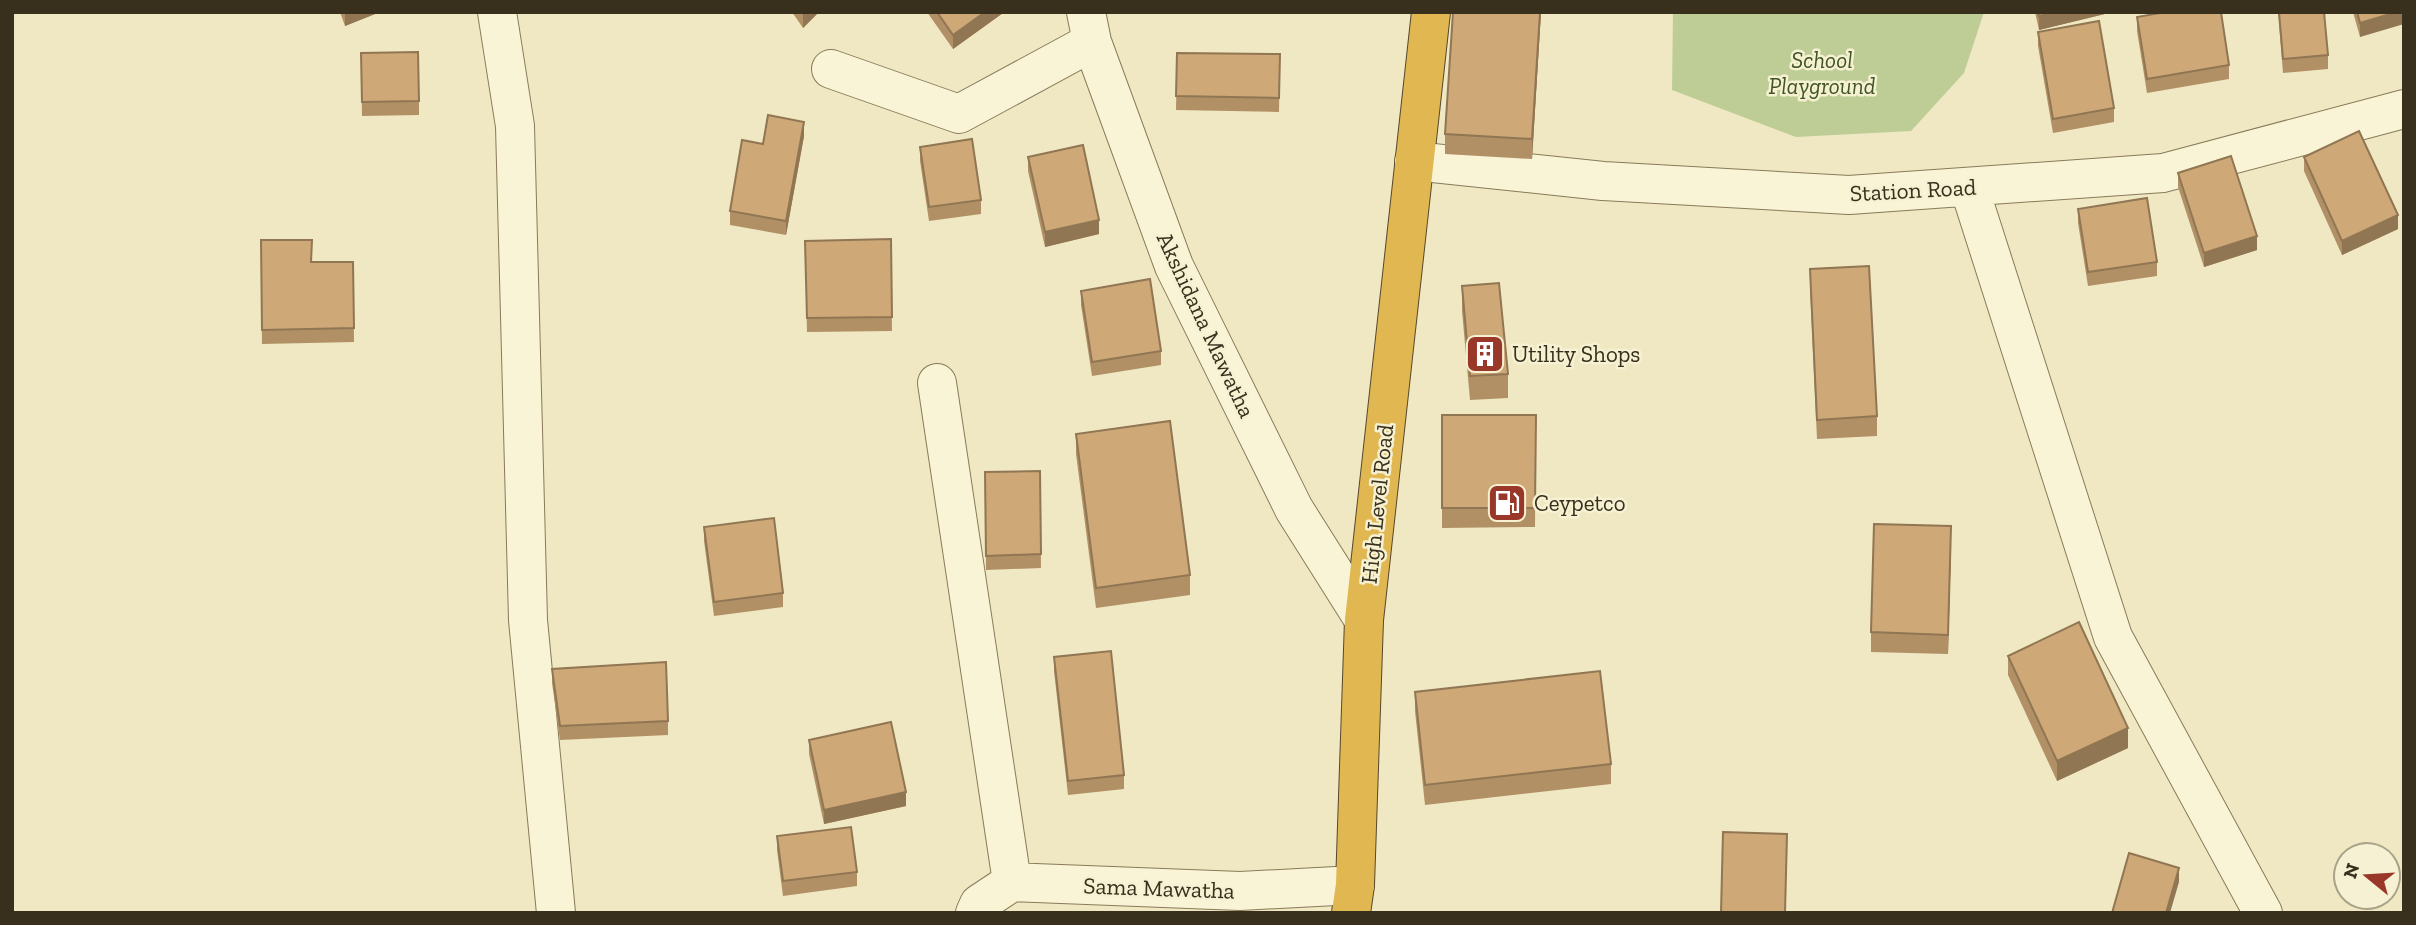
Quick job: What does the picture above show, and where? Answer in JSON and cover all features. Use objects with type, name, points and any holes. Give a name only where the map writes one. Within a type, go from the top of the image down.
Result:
[{"type":"highway","name":"High Level Road","points":[[1353,899],[1364,620],[1431,12]]},
{"type":"street","points":[[497,12],[515,126],[528,620],[556,913]]},
{"type":"street","points":[[831,69],[959,114],[1089,27]]},
{"type":"street","name":"Akshidana Mawatha","points":[[1089,27],[1174,266],[1294,509],[1364,620]]},
{"type":"street","name":"Station Road","points":[[1414,161],[1603,181],[1849,195],[2163,173],[2404,109]]},
{"type":"street","points":[[1969,187],[2113,637],[2263,913]]},
{"type":"street","points":[[937,383],[1012,882],[979,904],[975,913]]},
{"type":"street","name":"Sama Mawatha","points":[[1012,882],[1240,891],[1353,899]]},
{"type":"green space","name":"School Playground","points":[[1673,12],[1984,12],[1964,73],[1911,131],[1796,137],[1672,90]]},
{"type":"building","points":[[937,12],[985,12],[953,35]]},
{"type":"building","points":[[1453,12],[1540,12],[1532,139],[1445,134]]},
{"type":"building","points":[[2038,12],[2054,12],[2039,16]]},
{"type":"building","points":[[2166,12],[2221,12],[2229,65],[2147,79],[2137,17]]},
{"type":"building","points":[[2279,12],[2324,12],[2328,55],[2283,59]]},
{"type":"building","points":[[2357,12],[2397,12],[2360,23]]},
{"type":"building","points":[[2099,21],[2114,108],[2053,119],[2038,32]]},
{"type":"building","points":[[418,52],[419,101],[362,102],[361,53]]},
{"type":"building","points":[[1177,53],[1280,54],[1279,98],[1176,96]]},
{"type":"building","points":[[768,115],[804,122],[786,221],[730,211],[742,140],[763,144]]},
{"type":"building","points":[[2359,131],[2398,215],[2342,241],[2304,157]]},
{"type":"building","points":[[972,139],[981,200],[929,207],[920,147]]},
{"type":"building","points":[[1083,145],[1099,220],[1045,232],[1028,157]]},
{"type":"building","points":[[2231,156],[2257,236],[2204,253],[2178,173]]},
{"type":"building","points":[[2147,198],[2157,262],[2088,272],[2078,209]]},
{"type":"building","points":[[891,239],[892,317],[807,318],[805,241]]},
{"type":"building","points":[[261,240],[312,240],[311,262],[353,262],[354,328],[262,330]]},
{"type":"building","points":[[1869,266],[1877,416],[1817,420],[1810,269]]},
{"type":"building","points":[[1150,279],[1161,351],[1092,362],[1081,291]]},
{"type":"building","name":"Utility Shops","points":[[1499,283],[1508,374],[1470,376],[1462,286]]},
{"type":"building","points":[[1442,415],[1536,415],[1535,508],[1442,508]]},
{"type":"building","points":[[1170,421],[1190,575],[1096,588],[1076,434]]},
{"type":"building","points":[[1040,471],[1041,554],[986,556],[985,472]]},
{"type":"building","points":[[774,518],[783,593],[714,602],[704,527]]},
{"type":"building","points":[[1874,524],[1951,526],[1948,635],[1871,632]]},
{"type":"building","points":[[2079,622],[2128,728],[2057,761],[2008,656]]},
{"type":"building","points":[[1111,651],[1124,775],[1068,781],[1054,657]]},
{"type":"building","points":[[666,662],[668,721],[560,726],[552,669]]},
{"type":"building","points":[[1600,671],[1611,764],[1425,785],[1415,692]]},
{"type":"building","points":[[891,722],[906,792],[824,810],[809,740]]},
{"type":"building","points":[[851,827],[857,872],[783,881],[777,836]]},
{"type":"building","points":[[1723,832],[1787,834],[1785,913],[1721,913]]},
{"type":"building","points":[[2129,853],[2179,868],[2166,913],[2112,913]]},
{"type":"place","name":"Utility Shops","points":[[1485,354]]},
{"type":"place","name":"Ceypetco","points":[[1507,503]]}]
